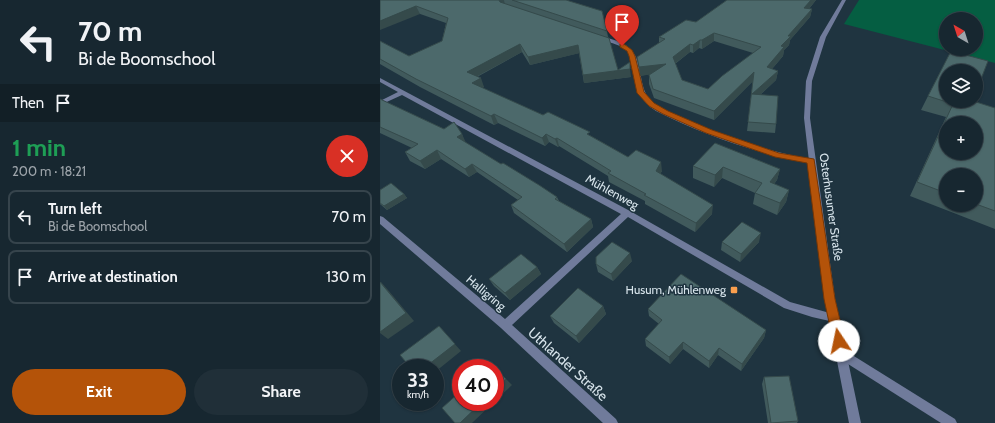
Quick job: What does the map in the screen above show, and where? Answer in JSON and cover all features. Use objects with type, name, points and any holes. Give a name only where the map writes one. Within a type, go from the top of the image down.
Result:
[{"type":"street","name":"Osterhusumer Straße","points":[[844,0],[823,37],[809,81],[807,118],[811,161],[830,299],[855,423]]},
{"type":"street","points":[[593,36],[629,50],[632,56],[641,93],[651,105],[709,131],[778,155],[811,161]]},
{"type":"street","name":"Mühlenweg","points":[[380,80],[627,213],[787,305],[834,318]]},
{"type":"street","points":[[380,104],[403,92]]},
{"type":"street","name":"Halligring","points":[[380,219],[505,325],[627,213]]},
{"type":"street","name":"Uthlander Straße","points":[[505,325],[612,423]]},
{"type":"street","points":[[841,353],[951,423]]},
{"type":"green space","points":[[859,0],[995,0],[995,63],[968,56],[983,56],[983,12],[939,12],[939,49],[844,24]]},
{"type":"building","points":[[380,0],[499,0],[500,2],[609,38],[618,70],[630,62],[630,69],[583,75],[578,45],[528,57],[520,44],[467,72],[481,78],[472,83],[543,115],[548,112],[590,132],[587,134],[628,157],[636,150],[661,162],[656,171],[713,205],[696,223],[644,195],[646,194],[608,173],[611,171],[557,138],[555,139],[546,134],[542,138],[494,114],[491,116],[416,79],[380,59],[380,41],[409,56],[442,41],[448,18],[416,6],[380,21]]},
{"type":"building","points":[[512,0],[566,0],[602,11],[607,31]]},
{"type":"building","points":[[727,0],[811,0],[804,8],[812,9],[788,36],[791,36],[781,46],[784,47],[767,67],[778,71],[752,94],[778,96],[776,124],[748,122],[754,72],[714,111],[653,89],[649,75],[666,64],[639,67],[637,57],[665,39],[659,37],[686,20],[696,22]],"holes":[[[714,33],[761,47],[722,76],[708,89],[682,80],[673,57],[690,44],[693,45]]]},
{"type":"building","points":[[948,56],[970,56],[988,61],[983,74],[983,64],[944,64]]},
{"type":"building","points":[[939,74],[939,100],[928,96]]},
{"type":"building","points":[[380,99],[444,129],[454,122],[462,134],[457,137],[539,185],[557,197],[555,199],[591,219],[564,244],[511,205],[522,197],[472,164],[465,169],[437,150],[420,161],[405,152],[418,144],[380,127]]},
{"type":"building","points":[[983,104],[995,108],[995,211],[983,207],[983,168],[939,168],[939,190],[917,182],[939,134],[939,160],[983,160],[983,116],[947,116],[951,108],[983,108]]},
{"type":"building","points":[[715,143],[780,169],[770,182],[789,190],[780,203],[755,193],[762,183],[723,167],[715,175],[693,166]]},
{"type":"building","points":[[391,183],[404,194],[384,206],[380,203],[380,190]]},
{"type":"building","points":[[742,222],[761,233],[741,254],[722,242]]},
{"type":"building","points":[[612,242],[630,253],[611,274],[596,264],[596,257]]},
{"type":"building","points":[[521,254],[537,267],[505,293],[489,279]]},
{"type":"building","points":[[681,274],[766,330],[742,364],[719,348],[709,361],[683,342],[669,357],[645,339],[662,320],[648,309]]},
{"type":"building","points":[[380,282],[406,313],[380,332]]},
{"type":"building","points":[[578,288],[603,306],[576,336],[550,316]]},
{"type":"building","points":[[439,326],[455,344],[436,359],[403,359],[400,355]]},
{"type":"building","points":[[789,376],[798,421],[771,423],[764,377]]},
{"type":"building","points":[[452,399],[452,411],[473,411],[460,423],[455,423],[444,410],[444,406]]},
{"type":"place","name":"Husum, Mühlenweg","points":[[734,290]]},
{"type":"route","points":[[622,46],[629,50],[632,56],[641,93],[651,105],[709,131],[778,155],[811,161],[830,299],[839,341]]}]
